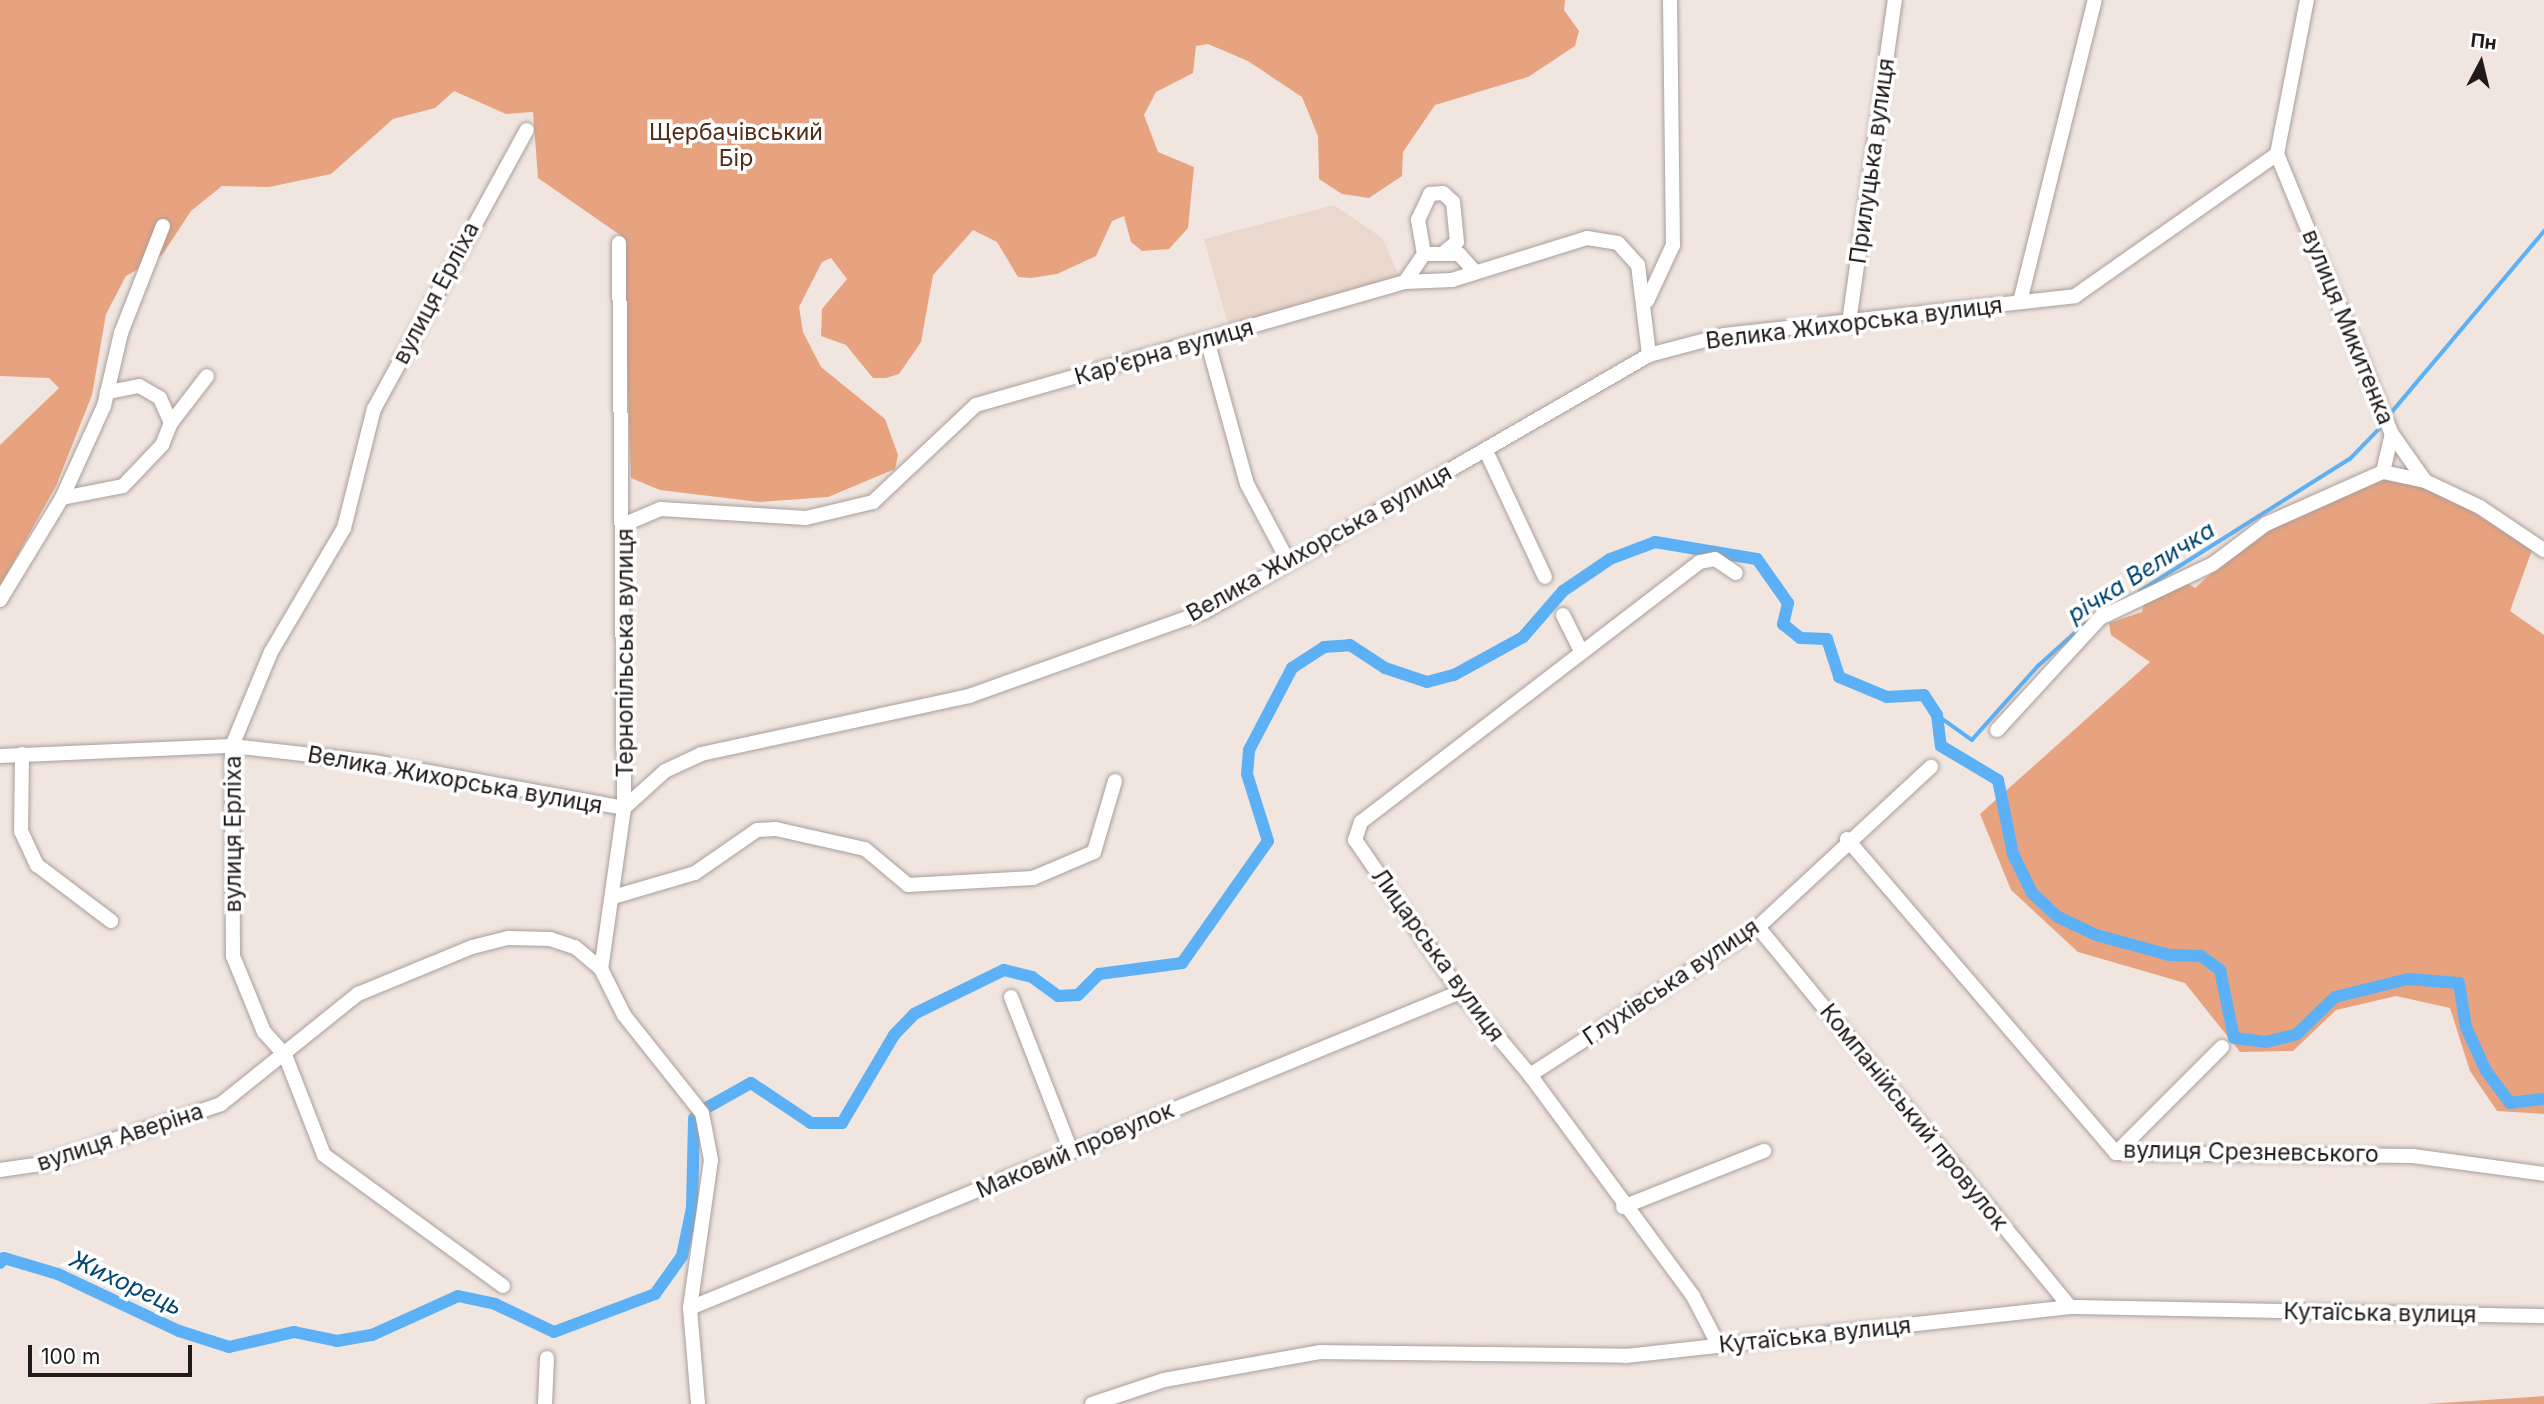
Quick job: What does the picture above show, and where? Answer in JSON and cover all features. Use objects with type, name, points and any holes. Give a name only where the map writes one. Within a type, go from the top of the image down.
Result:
[{"type":"street","points":[[1647,301],[1673,245],[1670,0]]},
{"type":"street","name":"Прилуцька вулиця","points":[[1849,322],[1895,0]]},
{"type":"street","points":[[2020,302],[2095,0]]},
{"type":"street","points":[[2277,154],[2307,0]]},
{"type":"street","name":"вулиця Ерліха","points":[[503,1286],[324,1155],[285,1055],[264,1032],[233,956],[232,746],[271,652],[344,528],[374,409],[527,130]]},
{"type":"street","name":"Велика Жихорська вулиця","points":[[0,756],[232,746],[374,762],[624,808],[665,771],[701,754],[969,696],[1204,612],[1649,355],[1724,335],[2075,296],[2277,154]]},
{"type":"street","name":"вулиця Микитенка","points":[[2277,154],[2392,434],[2425,481],[2480,507],[2544,550]]},
{"type":"street","points":[[1405,282],[1424,254],[1420,212],[1430,194],[1443,193],[1458,220],[1457,242],[1446,251]]},
{"type":"street","points":[[0,600],[62,498],[107,392],[121,333],[163,226]]},
{"type":"street","name":"Кар’єрна вулиця","points":[[625,524],[661,509],[806,518],[873,502],[976,405],[1405,282],[1476,273],[1587,238],[1618,243],[1638,265],[1647,301],[1649,355]]},
{"type":"street","name":"Тернопільська вулиця","points":[[601,969],[624,808],[625,524],[620,243]]},
{"type":"street","points":[[1424,254],[1446,251],[1459,254],[1476,273]]},
{"type":"street","points":[[1207,340],[1247,484],[1289,563]]},
{"type":"street","points":[[62,498],[123,486],[162,445],[171,423],[207,376]]},
{"type":"street","points":[[107,392],[139,386],[169,408],[171,423]]},
{"type":"street","points":[[2383,472],[2392,434]]},
{"type":"street","points":[[1486,451],[1545,577]]},
{"type":"street","points":[[1997,730],[2100,618],[2213,564],[2266,524],[2383,472],[2425,481]]},
{"type":"street","name":"Лицарська вулиця","points":[[1719,1346],[1693,1296],[1623,1206],[1530,1075],[1460,992],[1355,840],[1361,822],[1700,562],[1715,559],[1736,573]]},
{"type":"street","points":[[1563,615],[1581,651]]},
{"type":"street","points":[[22,754],[21,831],[37,865],[111,921]]},
{"type":"street","name":"Глухівська вулиця","points":[[1530,1075],[1758,927],[1847,839],[1931,767]]},
{"type":"street","points":[[613,897],[695,873],[757,830],[776,829],[864,849],[908,885],[1033,878],[1094,852],[1115,781]]},
{"type":"street","name":"вулиця Срезневського","points":[[1847,839],[2116,1153],[2413,1156],[2544,1174]]},
{"type":"street","name":"Компанійський провулок","points":[[1758,927],[2070,1307]]},
{"type":"street","name":"вулиця Аверіна","points":[[0,1170],[41,1164],[185,1119],[221,1104],[358,994],[472,947],[509,938],[550,939],[575,947],[601,969]]},
{"type":"street","points":[[601,969],[624,1014],[702,1113],[711,1160],[690,1308],[698,1404]]},
{"type":"street","name":"Маковий провулок","points":[[690,1308],[1460,992]]},
{"type":"street","points":[[1011,997],[1071,1151]]},
{"type":"street","points":[[2116,1153],[2222,1047]]},
{"type":"street","points":[[1623,1206],[1764,1151]]},
{"type":"street","name":"Кутаїська вулиця","points":[[1091,1404],[1164,1380],[1320,1352],[1626,1356],[2070,1307],[2544,1317]]},
{"type":"street","points":[[544,1404],[547,1358]]},
{"type":"shaded area","points":[[1334,205],[1382,238],[1400,278],[1229,327],[1204,239]]},
{"type":"green space","name":"Щербачівський Бір","points":[[0,0],[1565,0],[1564,10],[1579,31],[1575,46],[1528,77],[1435,105],[1403,152],[1402,176],[1369,198],[1342,194],[1319,179],[1318,136],[1302,97],[1248,61],[1208,44],[1196,46],[1193,73],[1156,92],[1144,115],[1158,152],[1194,167],[1188,228],[1169,249],[1142,251],[1131,242],[1124,216],[1112,221],[1096,256],[1057,274],[1018,277],[997,242],[973,230],[933,275],[921,342],[899,374],[886,378],[873,378],[846,345],[821,336],[822,309],[847,279],[831,258],[822,262],[799,307],[803,332],[821,367],[885,419],[898,455],[895,469],[828,497],[759,502],[660,490],[631,478],[623,237],[538,178],[533,112],[506,114],[454,91],[435,108],[393,119],[331,174],[269,187],[222,186],[191,211],[162,255],[126,276],[106,314],[92,395],[56,486],[0,586],[0,445],[59,388],[49,378],[0,376]]},
{"type":"green space","points":[[2377,474],[2425,481],[2532,550],[2510,611],[2544,635],[2544,1114],[2497,1111],[2470,1071],[2450,1008],[2396,996],[2336,1010],[2293,1051],[2240,1052],[2185,983],[2078,952],[2011,890],[1980,814],[2150,662],[2111,635],[2109,623],[2142,612],[2145,600],[2185,582],[2195,588],[2266,524]]},
{"type":"green space","points":[[2544,1396],[2544,1404],[2426,1404]]},
{"type":"waterway","name":"річка Величка","points":[[2391,413],[2544,231]]},
{"type":"waterway","name":"річка Величка","points":[[2140,591],[2350,459],[2380,428]]},
{"type":"waterway","name":"Жихорець","points":[[708,1107],[751,1083],[811,1123],[842,1123],[894,1035],[914,1014],[1004,970],[1032,977],[1058,996],[1078,995],[1099,974],[1182,963],[1268,841],[1247,774],[1249,750],[1292,668],[1324,647],[1350,645],[1385,668],[1427,682],[1454,675],[1523,637],[1563,591],[1610,559],[1655,542],[1757,559],[1788,603],[1783,624],[1800,638],[1827,639],[1839,677],[1887,697],[1924,695],[1937,715],[1941,746],[1998,780],[2013,854],[2032,893],[2058,917],[2096,935],[2169,955],[2201,956],[2220,970],[2234,1038],[2266,1042],[2297,1034],[2335,997],[2408,979],[2459,983],[2466,1027],[2486,1071],[2510,1103],[2544,1099]]},
{"type":"waterway","name":"річка Величка","points":[[1937,715],[1972,740],[2038,666],[2085,624]]},
{"type":"waterway","name":"Жихорець","points":[[0,1263],[4,1258],[58,1274],[179,1331],[229,1347],[294,1332],[337,1341],[372,1335],[458,1296],[495,1304],[554,1332],[655,1294],[682,1256],[692,1208],[694,1118]]}]
